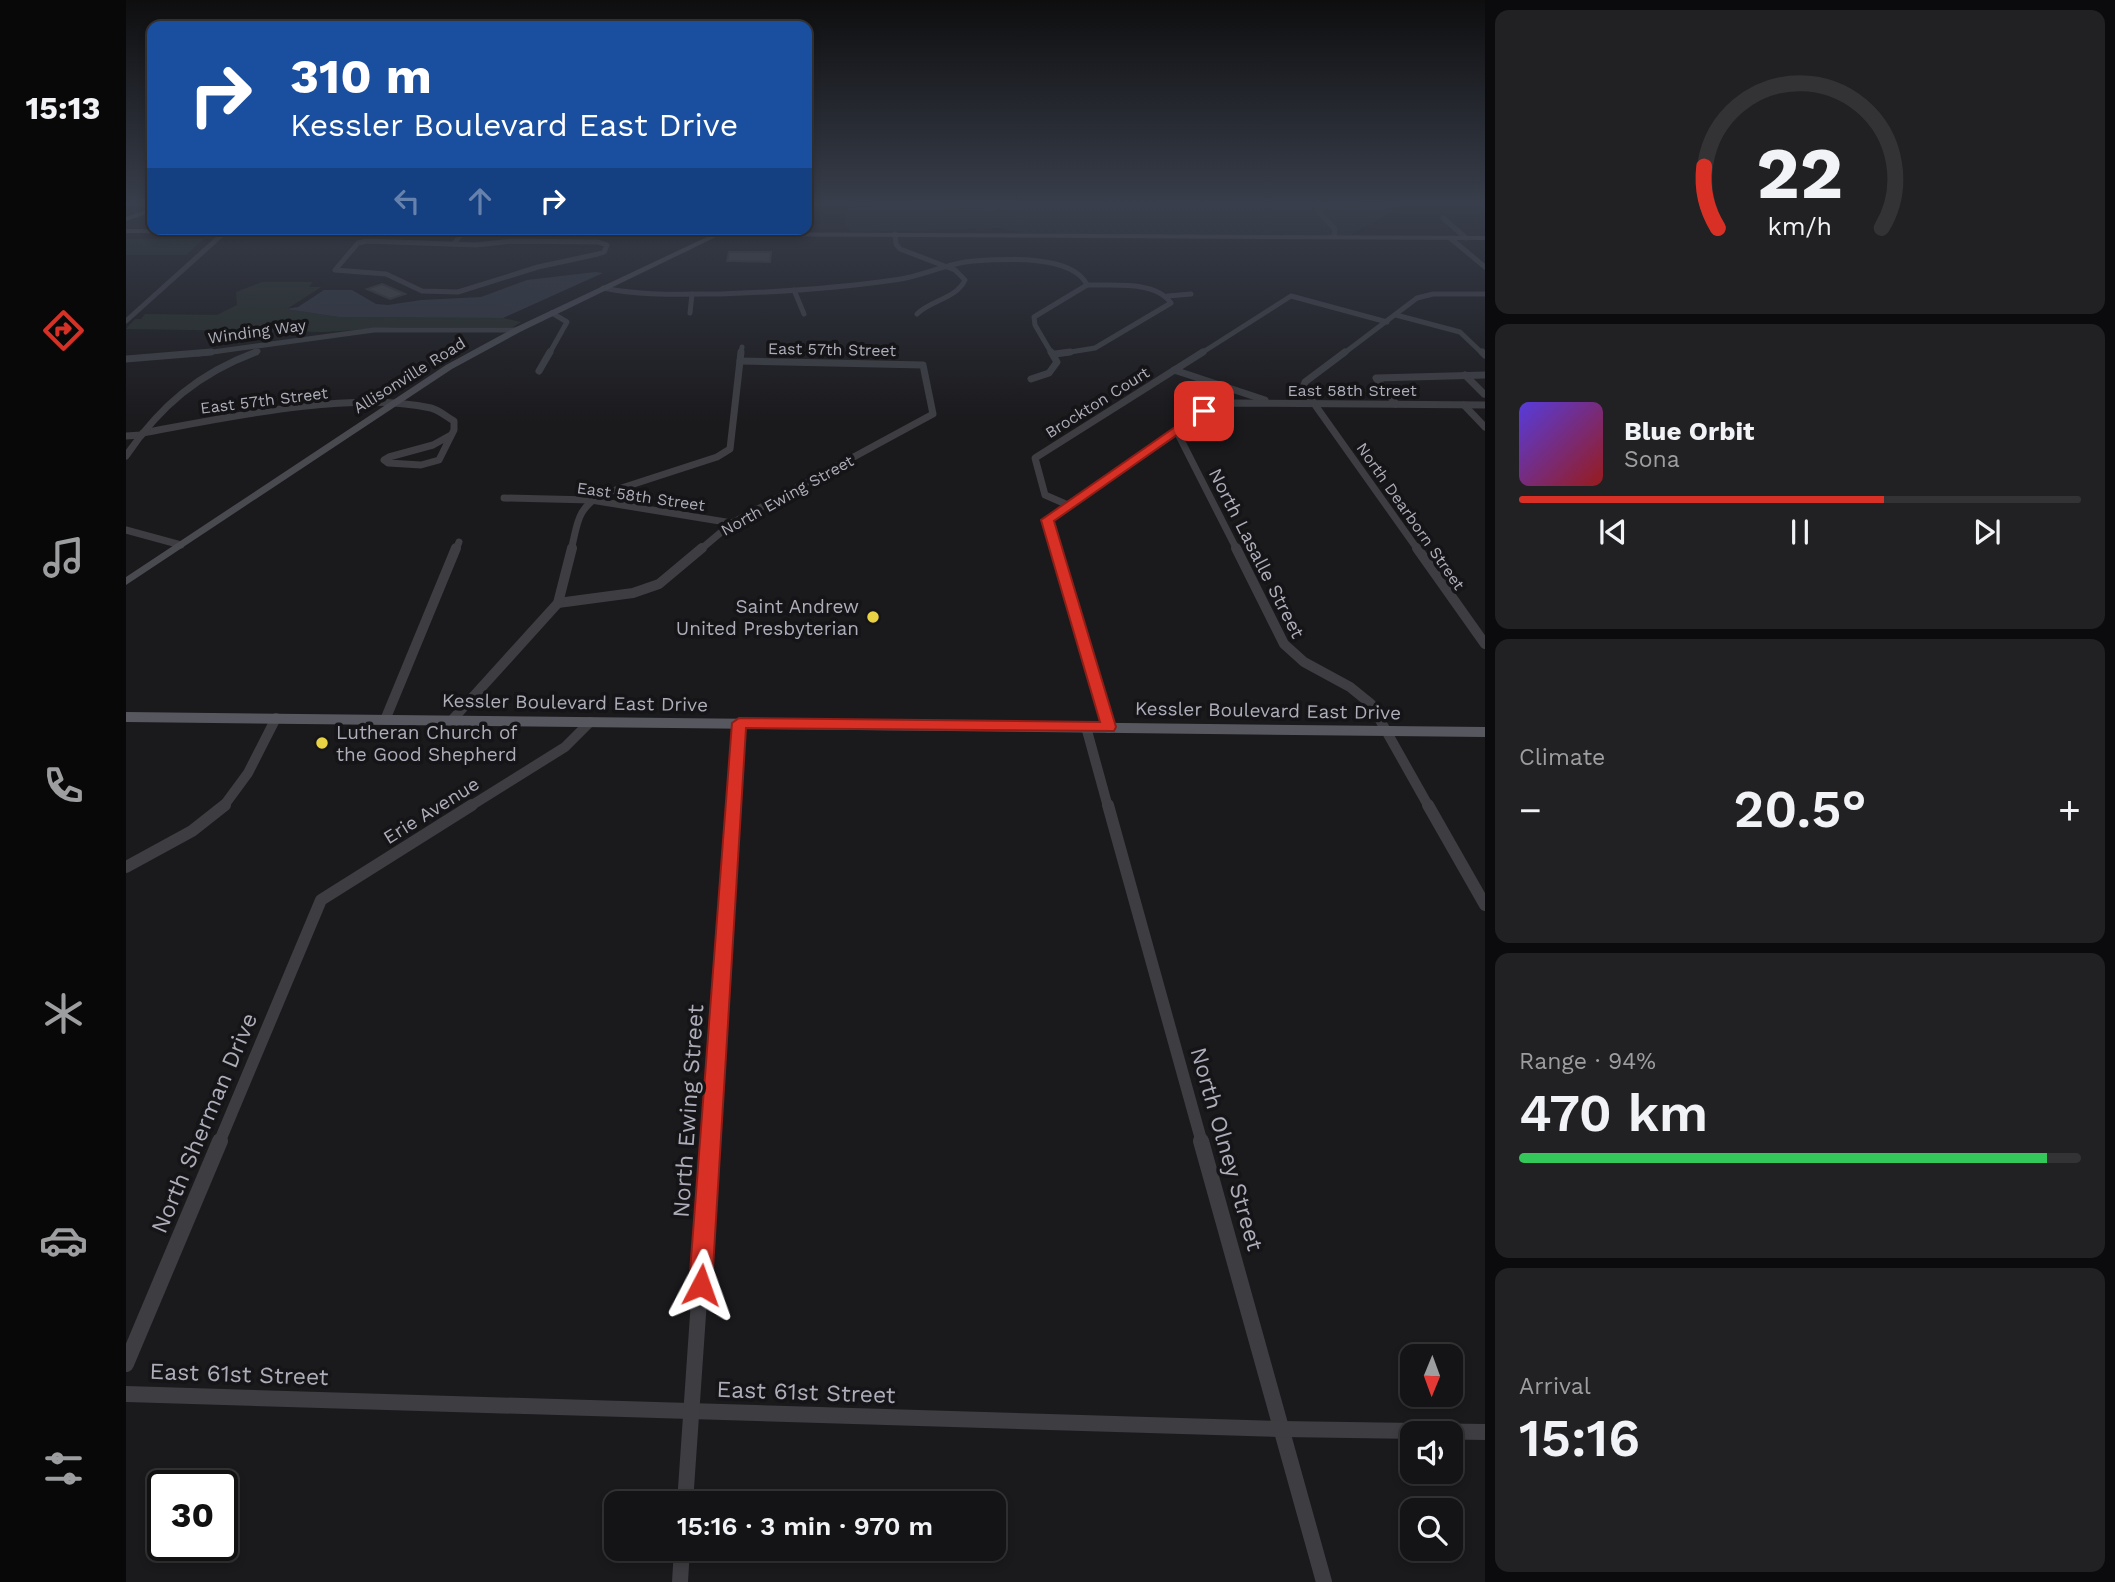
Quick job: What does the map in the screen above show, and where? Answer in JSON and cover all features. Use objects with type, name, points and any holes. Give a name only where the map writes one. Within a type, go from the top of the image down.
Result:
[{"type":"main road","name":"Kessler Boulevard East Drive","points":[[126,717],[1485,732]]},
{"type":"street","points":[[126,321],[176,276]]},
{"type":"street","points":[[390,276],[421,291],[458,292],[509,276]]},
{"type":"street","name":"Allisonville Road","points":[[126,582],[459,361],[629,276]]},
{"type":"street","points":[[603,288],[631,294],[794,290],[912,276]]},
{"type":"street","points":[[916,314],[925,304],[965,284],[963,276]]},
{"type":"street","points":[[1083,276],[1087,285]]},
{"type":"street","points":[[1031,379],[1053,370],[1057,362],[1055,354],[1035,326],[1034,317],[1087,285],[1142,288],[1168,296],[1191,294]]},
{"type":"street","points":[[794,290],[804,314]]},
{"type":"street","points":[[690,313],[692,294]]},
{"type":"street","points":[[1313,404],[1303,389],[1305,382],[1418,298],[1425,295],[1485,294]]},
{"type":"street","points":[[1055,354],[1095,348],[1167,307],[1171,302],[1168,296]]},
{"type":"street","name":"Brockton Court","points":[[1068,505],[1045,495],[1035,458],[1291,296],[1387,322]]},
{"type":"street","points":[[539,371],[567,322],[552,313]]},
{"type":"street","points":[[1396,315],[1460,332],[1485,355]]},
{"type":"street","name":"Winding Way","points":[[126,359],[194,354],[374,330],[517,330]]},
{"type":"street","points":[[126,456],[170,400],[192,382],[233,360],[291,342]]},
{"type":"street","points":[[452,720],[558,603],[581,512],[591,500],[604,493],[718,457],[729,450],[732,444],[742,347]]},
{"type":"street","name":"East 57th Street","points":[[740,362],[923,365]]},
{"type":"street","name":"North Ewing Street","points":[[558,603],[633,593],[659,584],[732,523],[928,419],[933,411],[923,365]]},
{"type":"street","name":"Brockton Court","points":[[1174,370],[1276,403]]},
{"type":"street","points":[[1465,375],[1484,394]]},
{"type":"street","points":[[1396,404],[1376,379],[1485,375]]},
{"type":"street","name":"North Dearborn Street","points":[[1313,404],[1485,644]]},
{"type":"street","name":"East 57th Street","points":[[126,436],[257,412],[316,406],[389,405],[428,407],[443,412],[454,421],[452,435]]},
{"type":"street","name":"East 58th Street","points":[[1176,430],[1207,409],[1218,405],[1485,405]]},
{"type":"street","points":[[1465,405],[1485,427]]},
{"type":"street","points":[[1109,727],[1047,520],[1176,430]]},
{"type":"street","name":"North Lasalle Street","points":[[1176,430],[1284,644],[1306,665],[1350,685],[1371,704],[1485,905]]},
{"type":"street","points":[[452,435],[439,460],[433,463],[391,464],[384,460],[391,455],[435,446],[452,435]]},
{"type":"street","name":"East 58th Street","points":[[504,498],[591,500],[732,523]]},
{"type":"street","points":[[126,530],[181,545]]},
{"type":"street","points":[[385,720],[459,542]]},
{"type":"street","points":[[126,867],[193,829],[225,805],[238,788],[276,718]]},
{"type":"street","name":"Erie Avenue","points":[[321,900],[565,747],[590,722]]},
{"type":"street","name":"North Ewing Street","points":[[686,1491],[739,723]]},
{"type":"street","name":"North Olney Street","points":[[1086,727],[1324,1582]]},
{"type":"street","name":"North Sherman Drive","points":[[126,1364],[321,900]]},
{"type":"street","name":"East 61st Street","points":[[126,1394],[1281,1429],[1485,1432]]},
{"type":"street","points":[[680,1582],[681,1561]]},
{"type":"shaded area","points":[[597,276],[503,318],[339,317],[286,309],[298,307],[324,290],[352,290],[376,304],[388,305],[421,300],[481,297],[527,280]]},
{"type":"shaded area","points":[[262,282],[313,282],[309,287],[321,287],[287,309],[339,317],[503,318],[521,322],[513,327],[399,327],[324,332],[126,329],[135,319],[141,319],[145,314],[217,315],[237,305],[236,292]]},
{"type":"building","points":[[382,284],[405,294],[390,299],[367,289]]},
{"type":"place","name":"Saint Andrew United Presbyterian","points":[[873,617]]},
{"type":"place","name":"Lutheran Church of the Good Shepherd","points":[[322,743]]},
{"type":"route","points":[[701,1285],[739,723],[1109,727],[1047,520],[1204,411]]}]
